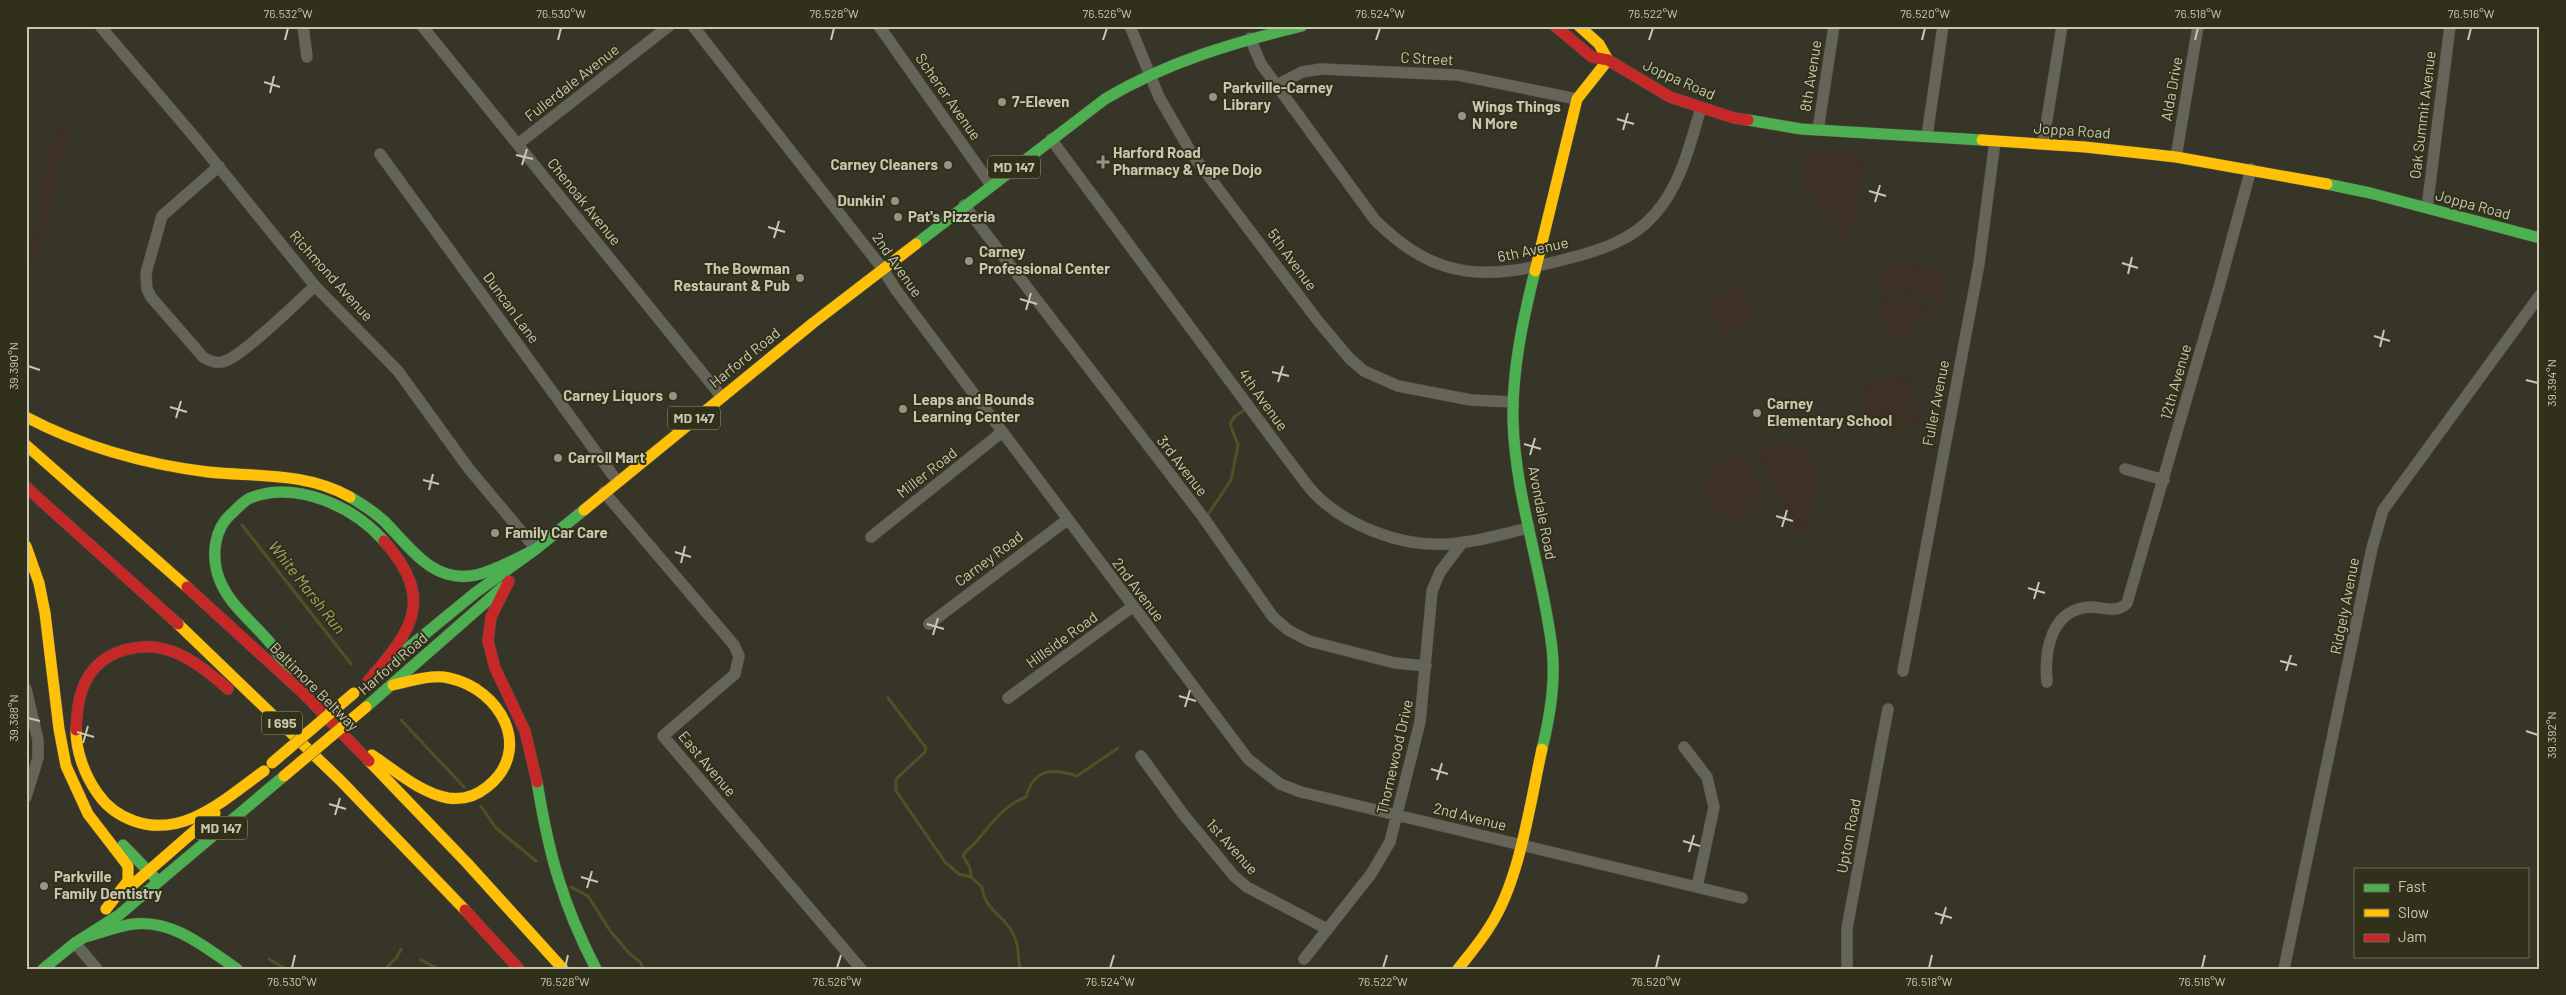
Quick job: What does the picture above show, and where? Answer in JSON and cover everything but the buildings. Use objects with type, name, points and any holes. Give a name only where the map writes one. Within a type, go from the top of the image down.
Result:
[{"type":"main road","name":"MD 147","points":[[882,268],[1105,99],[1149,73],[1184,58],[1250,38],[1302,26]]},
{"type":"main road","name":"Joppa Road","points":[[1555,26],[1592,57],[1608,60],[1650,86],[1700,108],[1761,124],[1818,130],[2043,144],[2176,157],[2251,169],[2370,194],[2540,238]]},
{"type":"main road","name":"Joppa Road","points":[[1579,26],[1599,44],[1608,60]]},
{"type":"main road","name":"Avondale Road","points":[[1458,969],[1478,943],[1500,908],[1514,873],[1547,733],[1553,694],[1552,649],[1517,462],[1513,402],[1520,332],[1577,99],[1608,60]]},
{"type":"main road","name":"Harford Road","points":[[80,940],[106,909],[148,870],[474,592],[536,549],[721,396],[882,268]]},
{"type":"main road","points":[[26,417],[85,444],[154,464],[212,472],[289,477],[327,486],[360,503],[376,515],[426,565],[454,576],[478,575],[536,549]]},
{"type":"main road","name":"Baltimore Beltway","points":[[26,444],[119,525],[303,693],[467,864],[563,969]]},
{"type":"main road","name":"I 695","points":[[26,487],[100,551],[266,708],[378,819],[519,969]]},
{"type":"main road","points":[[303,693],[271,644],[230,601],[222,588],[215,564],[215,544],[227,518],[250,497],[274,490],[285,490],[317,497],[351,514],[382,539],[407,571],[415,595],[409,627],[401,642],[368,682]]},
{"type":"main road","points":[[26,546],[45,613],[63,754],[88,814],[128,866],[128,881],[106,909]]},
{"type":"main road","name":"Harford Road","points":[[43,969],[80,940],[120,915],[366,707],[509,581],[536,549]]},
{"type":"main road","points":[[509,581],[491,615],[488,626],[487,640],[490,658],[518,715],[528,742],[550,856],[567,909],[596,969]]},
{"type":"main road","points":[[236,697],[207,672],[168,649],[143,646],[118,651],[98,665],[86,682],[81,694],[77,712],[77,736],[85,772],[98,797],[115,814],[141,825],[155,826],[174,825],[193,818],[268,767]]},
{"type":"main road","points":[[346,739],[430,791],[445,797],[474,796],[496,781],[507,762],[511,742],[503,716],[487,696],[475,688],[449,678],[392,684]]},
{"type":"main road","points":[[282,742],[312,772]]},
{"type":"main road","points":[[336,793],[378,819]]},
{"type":"main road","points":[[83,804],[158,881]]},
{"type":"main road","points":[[80,940],[134,924],[164,926],[180,932],[237,969]]},
{"type":"street","name":"Richmond Avenue","points":[[100,26],[219,166],[315,286],[398,371],[470,468],[536,549]]},
{"type":"street","points":[[303,26],[308,57]]},
{"type":"street","name":"Chenoak Avenue","points":[[422,26],[721,396]]},
{"type":"street","name":"Fullerdale Avenue","points":[[518,144],[669,26]]},
{"type":"street","name":"2nd Avenue","points":[[693,26],[882,268],[896,290],[1067,520],[1248,760],[1264,774],[1280,784],[1301,792],[1742,898]]},
{"type":"street","name":"Scherer Avenue","points":[[880,26],[991,185]]},
{"type":"street","name":"5th Avenue","points":[[1130,26],[1159,97],[1192,154],[1323,328],[1350,359],[1364,371],[1398,386],[1462,399],[1513,402]]},
{"type":"street","name":"8th Avenue","points":[[1818,130],[1834,26]]},
{"type":"street","points":[[1927,136],[1943,26]]},
{"type":"street","points":[[2043,144],[2062,26]]},
{"type":"street","name":"Alda Drive","points":[[2176,157],[2198,26]]},
{"type":"street","name":"Oak Summit Avenue","points":[[2427,208],[2450,26]]},
{"type":"street","name":"6th Avenue","points":[[1250,38],[1254,51],[1277,85],[1375,220],[1404,246],[1434,262],[1473,273],[1503,273],[1536,267],[1615,244],[1645,224],[1664,203],[1677,182],[1700,108]]},
{"type":"street","name":"C Street","points":[[1277,85],[1302,72],[1321,69],[1437,74],[1474,78],[1577,99]]},
{"type":"street","name":"4th Avenue","points":[[1051,139],[1315,493],[1353,521],[1398,539],[1423,544],[1462,543],[1529,528]]},
{"type":"street","name":"Fuller Avenue","points":[[1903,671],[1979,264],[1995,141]]},
{"type":"street","name":"Duncan Lane","points":[[380,154],[617,481]]},
{"type":"street","points":[[219,166],[162,216],[146,274],[147,289],[150,297],[203,357],[213,361],[224,362],[239,353],[315,286]]},
{"type":"street","name":"12th Avenue","points":[[2047,682],[2050,637],[2061,620],[2080,609],[2100,607],[2115,610],[2127,603],[2164,480],[2251,169]]},
{"type":"street","name":"3rd Avenue","points":[[964,205],[1202,517],[1273,617],[1288,630],[1309,641],[1395,663],[1426,666]]},
{"type":"street","name":"Ridgely Avenue","points":[[2284,969],[2372,548],[2383,510],[2540,295]]},
{"type":"street","name":"Miller Road","points":[[871,537],[1002,432]]},
{"type":"street","points":[[2125,469],[2164,480]]},
{"type":"street","name":"East Avenue","points":[[604,492],[734,646],[739,656],[736,674],[663,736],[860,969]]},
{"type":"street","name":"Carney Road","points":[[929,624],[1067,520]]},
{"type":"street","name":"Thornewood Drive","points":[[1304,959],[1371,874],[1390,842],[1420,722],[1426,666],[1428,609],[1433,586],[1447,561],[1462,543]]},
{"type":"street","name":"Hillside Road","points":[[1008,698],[1132,607]]},
{"type":"street","points":[[26,689],[38,740],[38,758],[26,796]]},
{"type":"street","name":"Upton Road","points":[[1847,969],[1847,928],[1888,709]]},
{"type":"street","points":[[1684,747],[1707,778],[1714,807],[1697,887]]},
{"type":"street","name":"1st Avenue","points":[[1140,756],[1183,814],[1234,876],[1247,887],[1327,929]]},
{"type":"street","points":[[80,940],[97,969]]},
{"type":"shaded area","points":[[72,121],[39,257],[34,261],[28,260],[51,138],[56,130]]},
{"type":"shaded area","points":[[1813,148],[1866,152],[1849,245],[1802,183],[1799,175]]},
{"type":"shaded area","points":[[1886,259],[1950,271],[1944,303],[1880,291]]},
{"type":"shaded area","points":[[1735,282],[1756,311],[1724,335],[1704,304]]},
{"type":"shaded area","points":[[1881,296],[1935,306],[1932,322],[1917,319],[1913,342],[1885,336],[1889,317],[1877,315]]},
{"type":"shaded area","points":[[1911,374],[1920,422],[1888,432],[1873,423],[1866,414],[1863,401],[1865,384]]},
{"type":"shaded area","points":[[1777,443],[1800,447],[1818,461],[1807,531],[1803,535],[1797,532],[1761,463],[1759,453],[1762,447]]},
{"type":"shaded area","points":[[1741,455],[1765,492],[1750,512],[1736,518],[1728,518],[1720,515],[1709,506],[1704,494],[1702,476],[1729,458]]},
{"type":"waterway","points":[[1209,513],[1231,480],[1238,445],[1230,424],[1234,417],[1244,410]]},
{"type":"waterway","name":"White Marsh Run","points":[[242,525],[351,664]]},
{"type":"waterway","points":[[888,698],[926,748],[925,752],[896,779],[896,791],[945,862],[959,874],[971,877],[982,887],[991,908],[1012,931],[1017,945],[1020,969]]},
{"type":"waterway","name":"White Marsh Run","points":[[401,720],[464,787]]},
{"type":"waterway","points":[[971,877],[970,868],[963,856],[964,854],[1004,810],[1026,797],[1034,780],[1052,771],[1077,776],[1118,748]]},
{"type":"waterway","name":"White Marsh Run","points":[[481,806],[495,827],[536,861]]},
{"type":"waterway","name":"White Marsh Run","points":[[571,887],[588,896],[611,932],[629,953],[641,963],[643,969]]},
{"type":"waterway","points":[[385,969],[397,957],[401,949]]},
{"type":"waterway","points":[[269,959],[286,969]]},
{"type":"waterway","points":[[421,960],[439,969]]},
{"type":"traffic: fast","points":[[916,244],[1105,99],[1128,86],[1152,74],[1200,55],[1250,39],[1302,26]]},
{"type":"traffic: fast","points":[[1748,120],[1801,129],[1982,140]]},
{"type":"traffic: fast","points":[[2327,184],[2370,193],[2540,238]]},
{"type":"traffic: fast","points":[[1535,271],[1519,345],[1514,382],[1513,420],[1519,477],[1552,648],[1552,699],[1542,749]]},
{"type":"traffic: fast","points":[[288,670],[271,644],[230,599],[220,582],[215,549],[218,534],[225,521],[242,503],[250,498],[268,493],[304,494],[340,507],[371,528],[384,541]]},
{"type":"traffic: fast","points":[[350,497],[384,521],[424,561],[435,569],[447,574],[461,576],[484,573],[536,549]]},
{"type":"traffic: fast","points":[[392,661],[475,593],[536,549],[584,510]]},
{"type":"traffic: fast","points":[[366,707],[503,587]]},
{"type":"traffic: fast","points":[[43,969],[75,943],[119,915],[284,776]]},
{"type":"traffic: fast","points":[[537,782],[546,833],[558,878],[574,922],[596,969]]},
{"type":"traffic: fast","points":[[123,845],[158,881]]},
{"type":"traffic: fast","points":[[85,937],[133,924],[162,926],[201,944],[237,969]]},
{"type":"traffic: slow","points":[[1579,26],[1599,44],[1608,60]]},
{"type":"traffic: slow","points":[[1535,271],[1577,99],[1608,60]]},
{"type":"traffic: slow","points":[[1982,140],[2085,147],[2176,157],[2327,184]]},
{"type":"traffic: slow","points":[[584,510],[813,323],[916,244]]},
{"type":"traffic: slow","points":[[26,417],[69,437],[137,459],[208,472],[298,479],[316,483],[350,497]]},
{"type":"traffic: slow","points":[[26,445],[187,587]]},
{"type":"traffic: slow","points":[[26,546],[39,583],[45,613],[59,729],[66,766],[88,814],[128,866],[128,881],[106,909]]},
{"type":"traffic: slow","points":[[178,624],[341,781],[465,910]]},
{"type":"traffic: slow","points":[[372,755],[418,786],[448,798],[464,798],[483,790],[501,772],[508,756],[509,739],[505,723],[496,708],[483,694],[467,684],[449,678],[435,677],[421,678],[393,685]]},
{"type":"traffic: slow","points":[[272,763],[354,693]]},
{"type":"traffic: slow","points":[[284,776],[366,707]]},
{"type":"traffic: slow","points":[[76,730],[82,764],[89,780],[102,799],[124,816],[134,821],[152,825],[170,825],[204,813],[264,771]]},
{"type":"traffic: slow","points":[[1458,969],[1490,926],[1509,887],[1523,840],[1542,749]]},
{"type":"traffic: slow","points":[[369,761],[467,863],[563,969]]},
{"type":"traffic: slow","points":[[122,894],[215,813]]},
{"type":"traffic: jam","points":[[1555,26],[1592,57],[1608,60],[1670,97],[1734,118],[1748,120]]},
{"type":"traffic: jam","points":[[26,487],[178,624]]},
{"type":"traffic: jam","points":[[368,681],[396,646],[406,630],[412,614],[413,598],[410,581],[400,562],[384,541]]},
{"type":"traffic: jam","points":[[509,581],[491,617],[488,641],[495,668],[525,731],[537,782]]},
{"type":"traffic: jam","points":[[187,587],[303,693],[369,761]]},
{"type":"traffic: jam","points":[[76,730],[77,711],[86,681],[102,661],[124,650],[149,647],[162,648],[174,652],[196,664],[228,689]]},
{"type":"traffic: jam","points":[[465,910],[519,969]]},
{"type":"place","name":"Parkville-Carney Library","points":[[1213,97]]},
{"type":"place","name":"7-Eleven","points":[[1002,102]]},
{"type":"place","name":"Wings Things N More","points":[[1462,116]]},
{"type":"place","name":"Harford Road Pharmacy & Vape Dojo","points":[[1103,162]]},
{"type":"place","name":"Carney Cleaners","points":[[948,165]]},
{"type":"place","name":"Dunkin'","points":[[895,201]]},
{"type":"place","name":"Pat's Pizzeria","points":[[898,217]]},
{"type":"place","name":"Carney Professional Center","points":[[969,261]]},
{"type":"place","name":"The Bowman Restaurant & Pub","points":[[800,278]]},
{"type":"place","name":"Carney Liquors","points":[[673,396]]},
{"type":"place","name":"Leaps and Bounds Learning Center","points":[[903,409]]},
{"type":"place","name":"Carney Elementary School","points":[[1757,413]]},
{"type":"place","name":"Carroll Mart","points":[[558,458]]},
{"type":"place","name":"Family Car Care","points":[[495,533]]},
{"type":"place","name":"Parkville Family Dentistry","points":[[44,886]]}]
